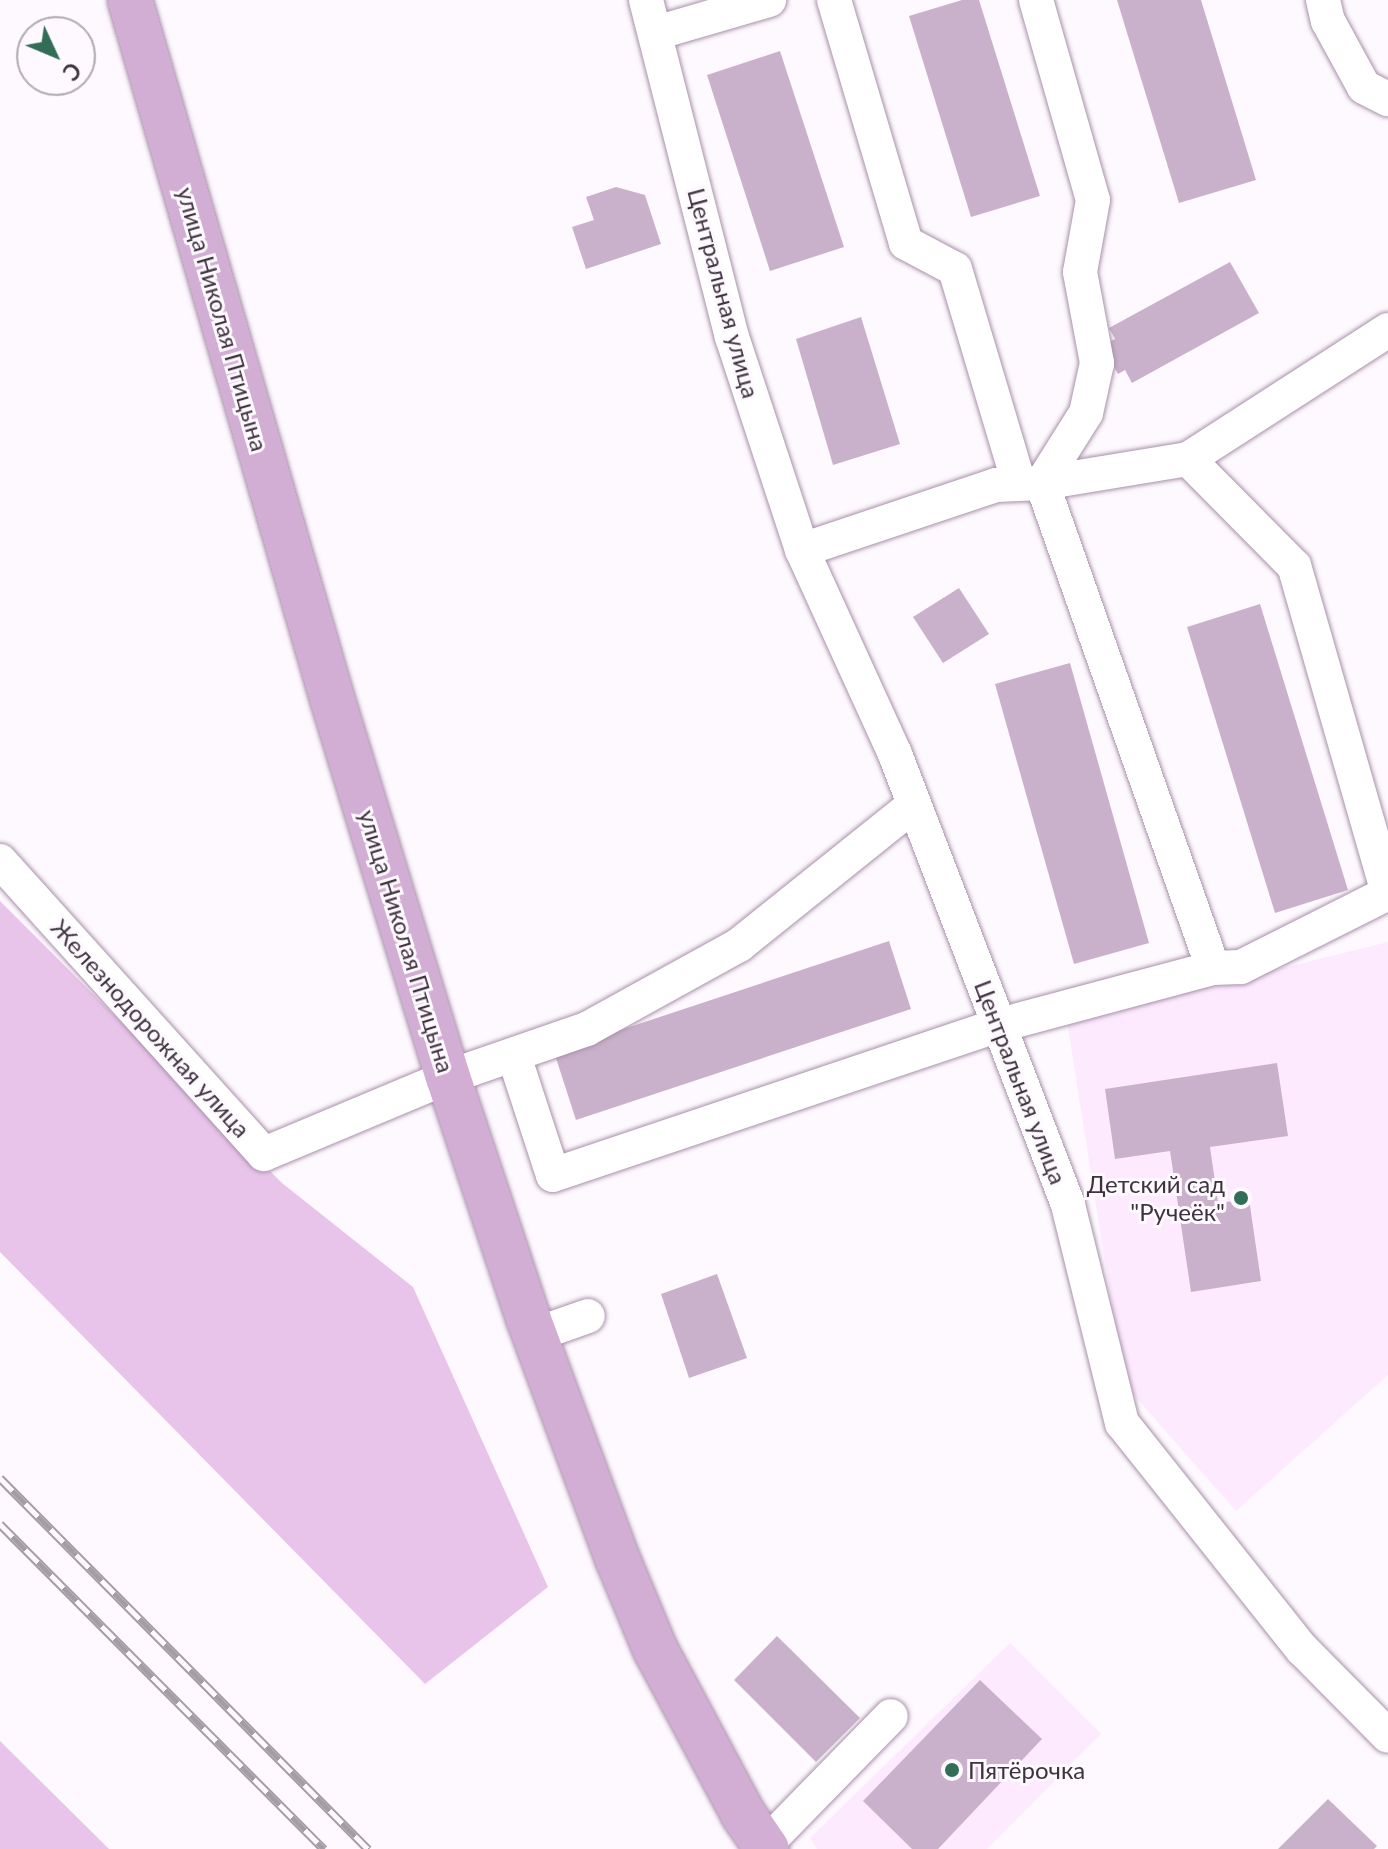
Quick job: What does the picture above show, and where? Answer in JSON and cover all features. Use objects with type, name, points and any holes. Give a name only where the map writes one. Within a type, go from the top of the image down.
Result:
[{"type":"main road","name":"улица Николая Птицына","points":[[130,0],[332,698],[448,1077],[534,1335],[618,1560],[655,1649],[743,1814],[766,1847]]},
{"type":"street","name":"Центральная улица","points":[[646,0],[732,337],[802,550],[914,805],[1068,1205],[1122,1423],[1302,1649],[1388,1736]]},
{"type":"street","points":[[656,33],[769,0]]},
{"type":"street","points":[[834,0],[906,243],[955,269],[1031,484],[1213,968]]},
{"type":"street","points":[[1031,484],[1086,413],[1097,363],[1080,272],[1093,200],[1036,0]]},
{"type":"street","points":[[1323,0],[1328,21],[1364,87],[1388,99]]},
{"type":"street","points":[[802,550],[996,485],[1031,484],[1188,459],[1388,330]]},
{"type":"street","points":[[514,1056],[553,1175],[1000,1025],[1213,968],[1241,967],[1388,893],[1294,566],[1188,459]]},
{"type":"street","points":[[448,1077],[587,1029],[739,945],[914,805]]},
{"type":"street","name":"Железнодорожная улица","points":[[0,861],[264,1154],[448,1077]]},
{"type":"street","points":[[534,1335],[588,1316]]},
{"type":"street","points":[[766,1847],[891,1716]]},
{"type":"shaded area","points":[[0,901],[282,1183],[413,1287],[548,1587],[425,1684],[0,1252]]},
{"type":"shaded area","name":"Детский сад \"Ручеёк\"","points":[[1388,942],[1388,1375],[1236,1511],[1124,1384],[1067,1021]]},
{"type":"shaded area","points":[[1010,1643],[1101,1734],[987,1849],[817,1849],[810,1838]]},
{"type":"shaded area","points":[[0,1741],[109,1849],[0,1849]]},
{"type":"building","points":[[962,0],[979,0],[1040,196],[971,217],[909,16]]},
{"type":"building","points":[[1117,0],[1201,0],[1256,180],[1179,203]]},
{"type":"building","points":[[780,51],[844,247],[770,271],[707,75]]},
{"type":"building","points":[[616,187],[645,195],[661,244],[586,269],[572,227],[594,220],[586,197]]},
{"type":"building","points":[[1230,262],[1259,313],[1132,383],[1125,370],[1118,374],[1102,346],[1115,339],[1109,328]]},
{"type":"building","points":[[861,317],[900,444],[833,465],[796,339]]},
{"type":"building","points":[[959,588],[989,634],[943,663],[913,617]]},
{"type":"building","points":[[1260,604],[1348,890],[1275,913],[1187,627]]},
{"type":"building","points":[[1070,663],[1149,943],[1074,964],[995,684]]},
{"type":"building","points":[[889,941],[911,1009],[576,1120],[554,1052]]},
{"type":"building","points":[[1277,1063],[1288,1136],[1210,1147],[1218,1203],[1249,1199],[1261,1281],[1191,1292],[1170,1151],[1115,1159],[1105,1089]]},
{"type":"building","points":[[717,1274],[747,1358],[689,1378],[661,1294]]},
{"type":"building","points":[[777,1636],[860,1718],[816,1762],[734,1680]]},
{"type":"building","name":"Пятёрочка","points":[[980,1680],[1042,1739],[938,1849],[912,1849],[863,1801]]},
{"type":"building","points":[[1328,1799],[1377,1846],[1374,1849],[1278,1849]]},
{"type":"railway","points":[[0,1478],[368,1849]]},
{"type":"railway","points":[[0,1524],[324,1849]]},
{"type":"place","name":"Детский сад \"Ручеёк\"","points":[[1241,1198]]},
{"type":"place","name":"Пятёрочка","points":[[952,1770]]}]
